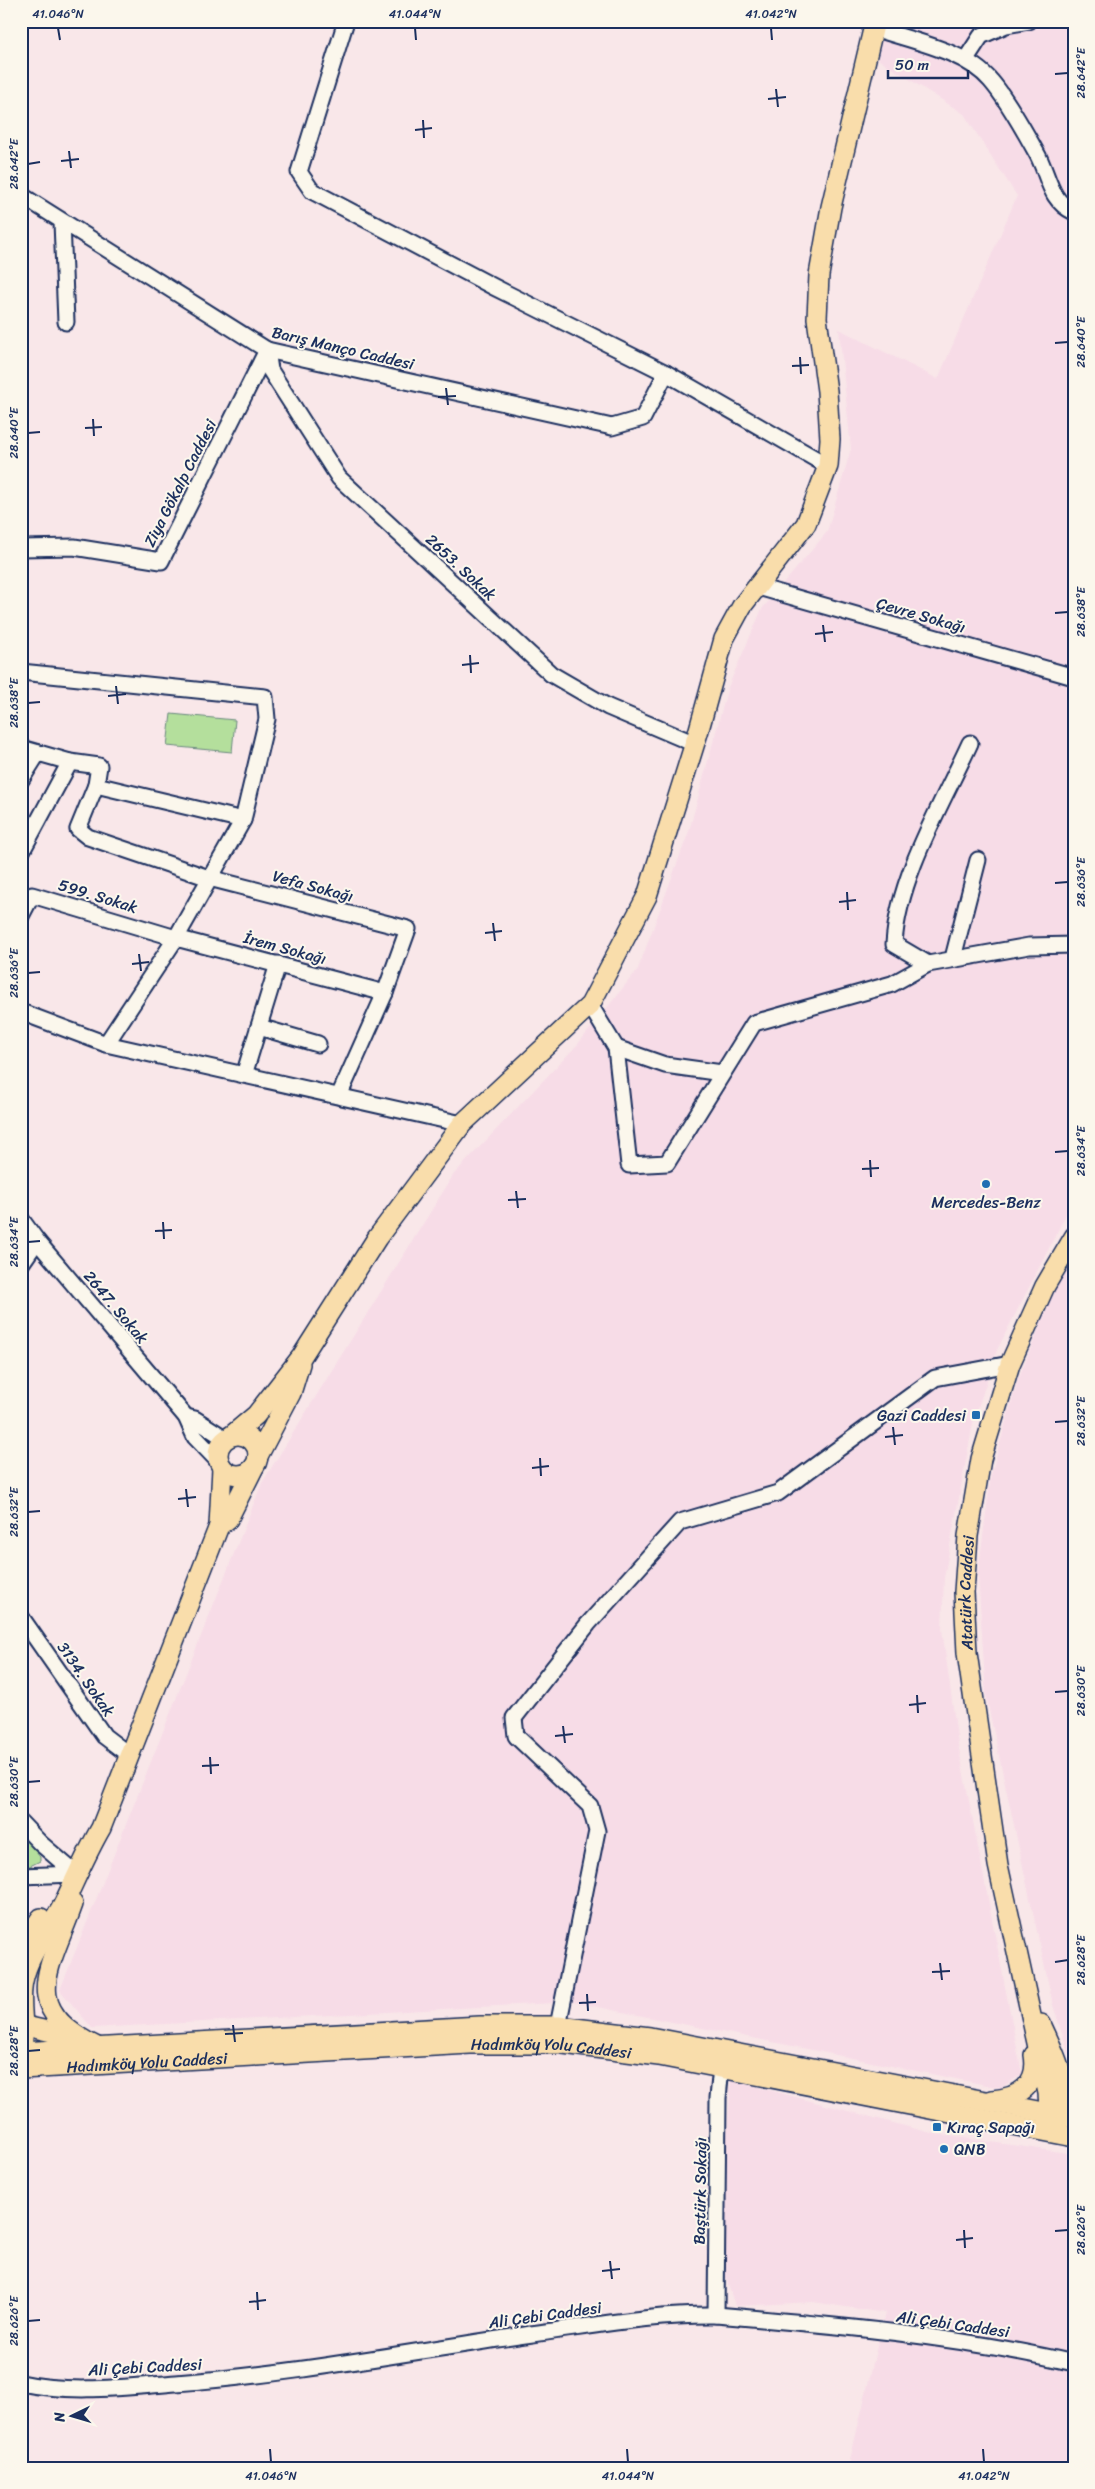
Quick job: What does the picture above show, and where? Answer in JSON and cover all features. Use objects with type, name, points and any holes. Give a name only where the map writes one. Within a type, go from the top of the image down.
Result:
[{"type":"main road","points":[[21,2052],[21,1998],[28,1967],[63,1904],[76,1874],[101,1828],[219,1526],[221,1465],[219,1449],[228,1437],[256,1415],[302,1356],[377,1238],[462,1124],[590,1005],[646,896],[695,744],[724,639],[742,606],[806,524],[828,466],[830,439],[827,391],[817,318],[819,275],[831,207],[874,23]]},
{"type":"main road","name":"Atatürk Caddesi","points":[[1027,1994],[998,1865],[967,1653],[964,1592],[968,1536],[981,1459],[1010,1364],[1045,1286],[1074,1237]]},
{"type":"main road","points":[[219,1526],[228,1519],[291,1393],[302,1356]]},
{"type":"main road","points":[[221,1465],[233,1475],[240,1475],[255,1463],[258,1449],[249,1438],[243,1435],[228,1437]]},
{"type":"main road","points":[[21,1947],[76,1874]]},
{"type":"main road","points":[[76,1874],[74,1901],[50,1966],[45,1988],[50,2010],[77,2038]]},
{"type":"main road","points":[[983,2101],[1005,2099],[1016,2094],[1028,2085],[1034,2076],[1036,2065],[1027,1994]]},
{"type":"main road","points":[[1027,1994],[1048,2093],[1058,2121]]},
{"type":"main road","points":[[22,2025],[77,2038],[98,2048]]},
{"type":"main road","name":"Hadımköy Yolu Caddesi","points":[[21,2052],[480,2026],[558,2026],[650,2037],[983,2101],[1058,2121],[1074,2137]]},
{"type":"main road","name":"Hadımköy Yolu Caddesi","points":[[21,2070],[513,2043],[607,2048],[957,2114],[1058,2121]]},
{"type":"street","points":[[346,21],[299,172],[312,191],[666,373],[828,466]]},
{"type":"street","points":[[966,59],[982,36],[1006,25],[1029,21]]},
{"type":"street","points":[[874,23],[966,59],[991,81],[1038,154],[1053,194],[1065,208],[1074,212]]},
{"type":"street","name":"Barış Manço Caddesi","points":[[21,194],[62,222],[267,350],[612,427],[643,418],[666,373]]},
{"type":"street","points":[[62,222],[66,322]]},
{"type":"street","name":"Ziya Gökalp Caddesi","points":[[21,548],[74,547],[161,561],[267,350]]},
{"type":"street","name":"2653. Sokak","points":[[267,350],[270,370],[339,478],[551,674],[608,707],[695,744]]},
{"type":"street","name":"Çevre Sokağı","points":[[758,587],[1074,677]]},
{"type":"street","points":[[21,672],[265,697],[267,719],[243,820],[176,938],[106,1044]]},
{"type":"street","points":[[928,964],[894,944],[895,923],[904,887],[970,743]]},
{"type":"street","points":[[21,748],[70,762],[99,766],[96,785],[243,820]]},
{"type":"street","points":[[21,780],[38,753]]},
{"type":"street","points":[[21,853],[70,762]]},
{"type":"street","name":"Vefa Sokağı","points":[[96,785],[78,829],[88,838],[209,878],[408,929],[385,993]]},
{"type":"street","points":[[953,958],[978,860]]},
{"type":"street","name":"599. Sokak","points":[[21,916],[32,895],[176,938]]},
{"type":"street","name":"İrem Sokağı","points":[[176,938],[385,993]]},
{"type":"street","points":[[590,1005],[616,1048],[629,1165],[667,1163],[754,1023],[892,984],[928,964],[953,958],[1029,946],[1074,945]]},
{"type":"street","points":[[244,1075],[278,964]]},
{"type":"street","points":[[339,1096],[385,993]]},
{"type":"street","points":[[21,1012],[106,1044],[462,1124]]},
{"type":"street","points":[[259,1027],[318,1044]]},
{"type":"street","points":[[616,1048],[665,1065],[722,1073]]},
{"type":"street","name":"2647. Sokak","points":[[21,1219],[37,1241],[186,1417]]},
{"type":"street","points":[[21,1264],[37,1241]]},
{"type":"street","points":[[558,2026],[597,1831],[590,1806],[516,1736],[514,1718],[588,1624],[680,1522],[778,1493],[935,1378],[1010,1364]]},
{"type":"street","points":[[186,1417],[195,1419],[228,1437]]},
{"type":"street","points":[[186,1417],[195,1436],[221,1465]]},
{"type":"street","name":"3134. Sokak","points":[[21,1617],[104,1736],[129,1755]]},
{"type":"street","points":[[21,1823],[40,1843],[76,1874]]},
{"type":"street","points":[[21,1876],[76,1874]]},
{"type":"street","name":"Baştürk Sokağı","points":[[716,2315],[718,2098],[721,2068]]},
{"type":"street","name":"Ali Çebi Caddesi","points":[[21,2383],[62,2388],[114,2387],[213,2380],[599,2325],[690,2314],[876,2331],[1026,2352],[1074,2363]]},
{"type":"shaded area","points":[[877,21],[1074,21],[1074,1199],[997,1350],[973,1423],[944,1578],[942,1629],[958,1744],[1022,2074],[1001,2088],[573,2002],[92,2028],[60,1990],[262,1483],[454,1174],[578,1044],[638,969],[689,831],[728,687],[762,609],[827,532],[851,449],[839,329],[938,379],[1017,196],[964,114],[879,60],[875,33]]},
{"type":"shaded area","points":[[1074,1254],[1074,2071],[1053,2005],[986,1696],[978,1574],[991,1475],[1018,1379],[1060,1277]]},
{"type":"shaded area","points":[[731,2080],[935,2134],[1074,2154],[1074,2468],[848,2468],[885,2313],[813,2302],[735,2306],[719,2257]]},
{"type":"green space","points":[[171,714],[235,720],[232,752],[167,746]]},
{"type":"green space","points":[[21,1833],[40,1857],[40,1861],[30,1866],[21,1866]]},
{"type":"place","name":"Mercedes-Benz","points":[[986,1184]]},
{"type":"place","name":"Gazi Caddesi","points":[[976,1415]]},
{"type":"place","name":"Kıraç Sapağı","points":[[937,2127]]},
{"type":"place","name":"QNB","points":[[944,2149]]}]
